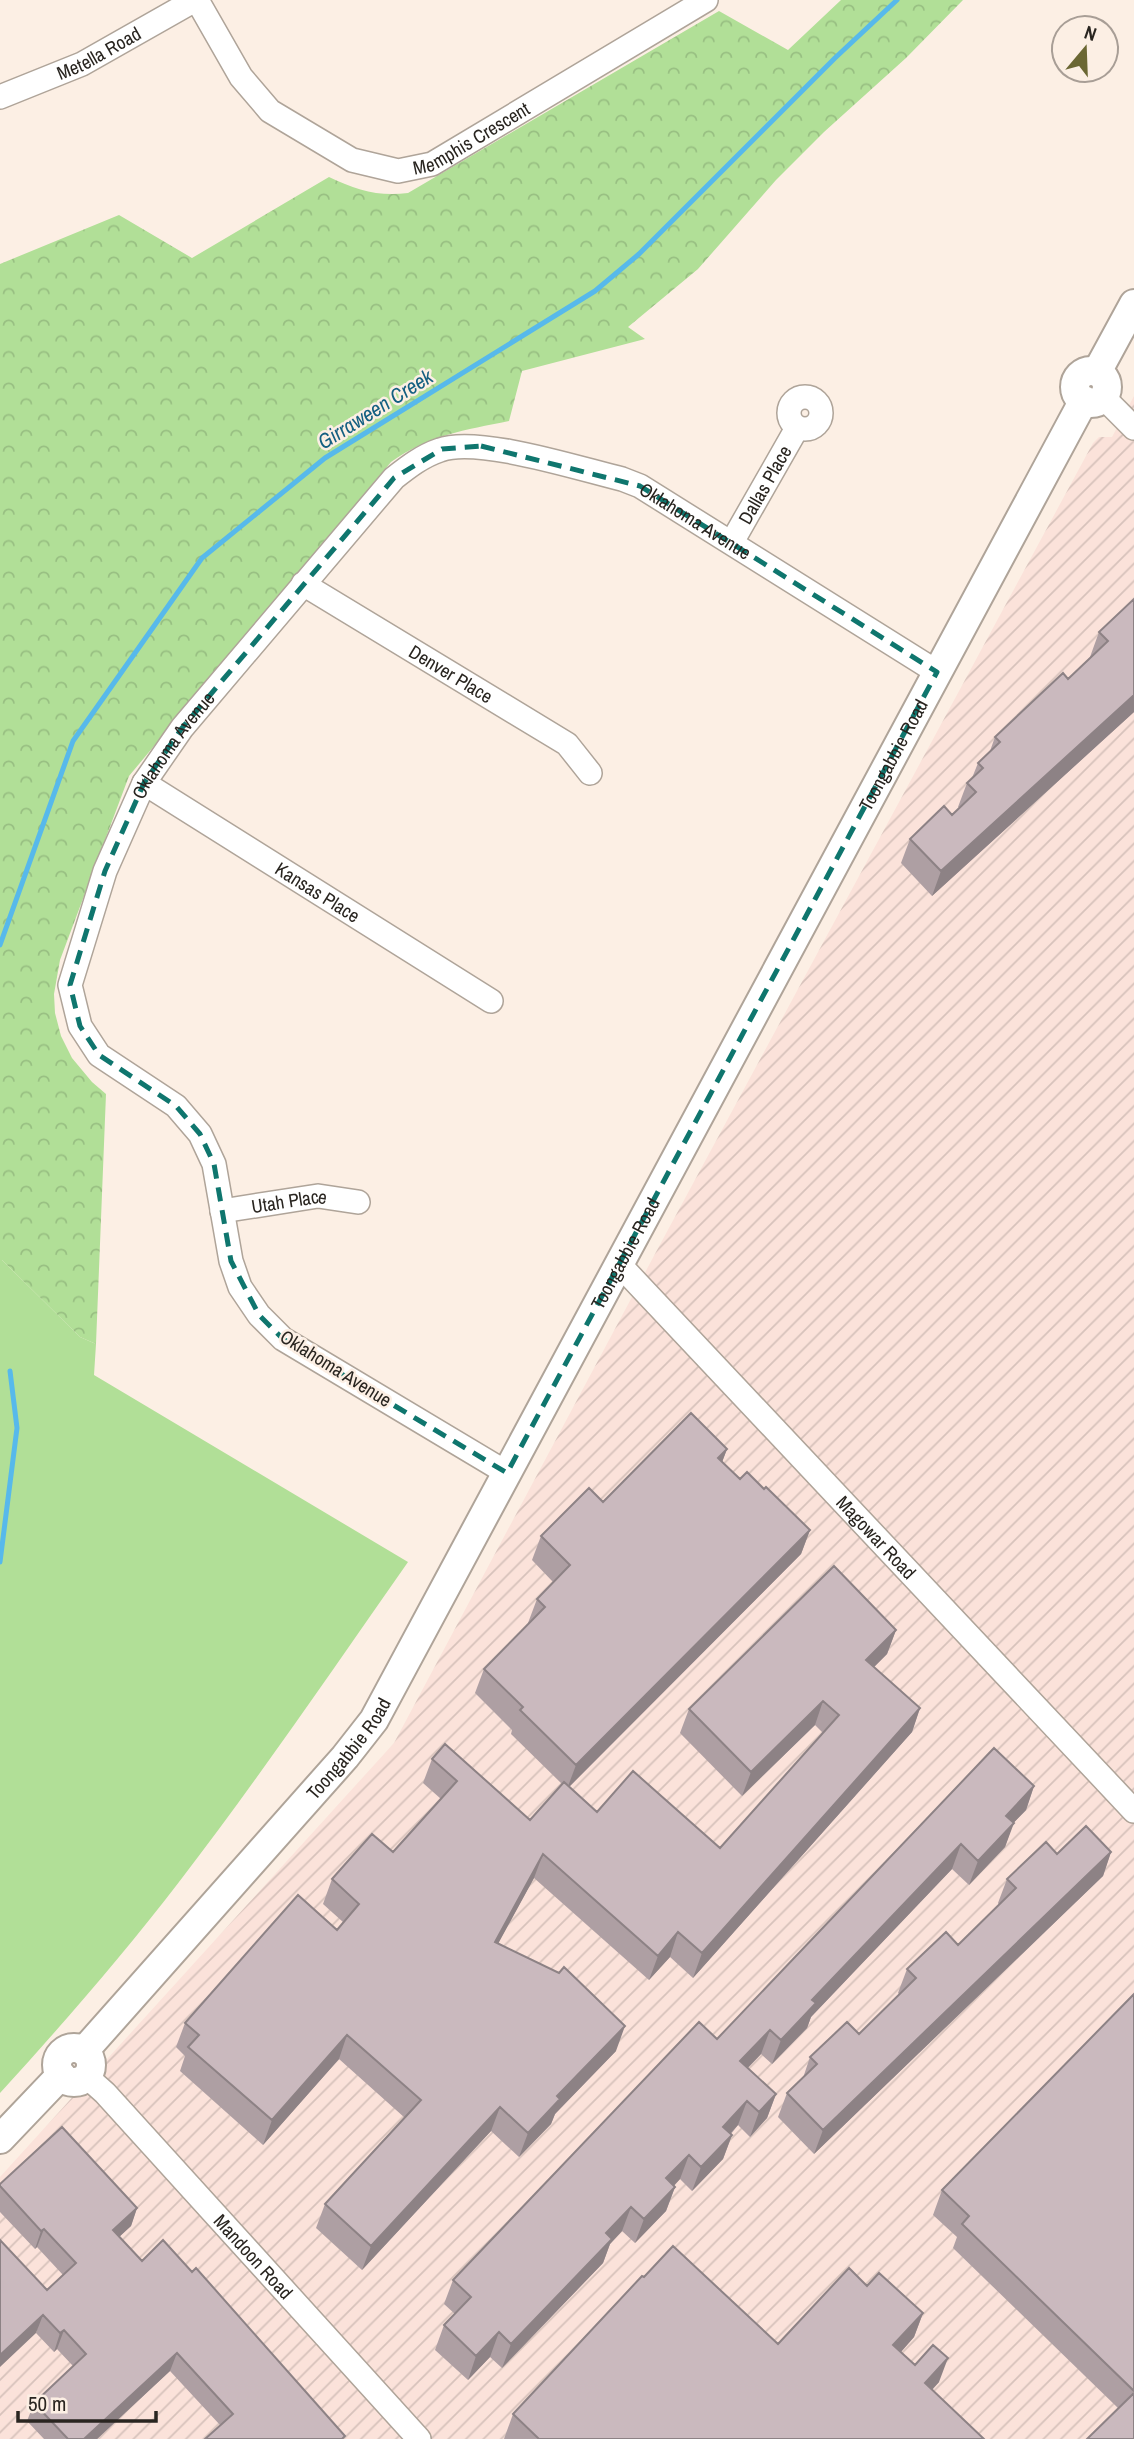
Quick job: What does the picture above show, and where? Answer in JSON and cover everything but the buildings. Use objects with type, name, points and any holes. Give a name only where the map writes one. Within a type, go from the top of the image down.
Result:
[{"type":"main road","name":"Toongabbie Road","points":[[0,2139],[77,2068],[374,1720],[937,672],[1095,390],[1134,304]]},
{"type":"street","name":"Memphis Crescent","points":[[196,0],[241,77],[270,111],[352,160],[398,171],[432,164],[706,0]]},
{"type":"street","name":"Metella Road","points":[[0,97],[82,64],[196,0]]},
{"type":"street","points":[[1095,390],[1134,428]]},
{"type":"street","name":"Dallas Place","points":[[732,542],[797,428]]},
{"type":"street","name":"Oklahoma Avenue","points":[[507,1473],[284,1339],[259,1315],[240,1287],[232,1261],[214,1164],[200,1134],[176,1106],[99,1055],[80,1026],[70,985],[105,871],[144,783],[182,728],[394,478],[415,462],[442,449],[481,446],[631,482],[732,542],[937,672]]},
{"type":"street","name":"Denver Place","points":[[303,584],[567,744],[590,773]]},
{"type":"street","name":"Kansas Place","points":[[144,783],[491,1001]]},
{"type":"street","name":"Utah Place","points":[[222,1211],[317,1196],[358,1202]]},
{"type":"street","name":"Magowar Road","points":[[620,1265],[1134,1811]]},
{"type":"street","name":"Mandoon Road","points":[[77,2068],[105,2093],[419,2439]]},
{"type":"highlighted area","points":[[481,446],[640,486],[937,672],[507,1473],[283,1339],[259,1315],[231,1261],[214,1164],[200,1134],[176,1106],[99,1055],[80,1026],[70,985],[105,871],[144,783],[182,728],[394,478],[442,449]]},
{"type":"shaded area","points":[[1134,396],[1134,2439],[0,2439],[0,2177],[394,1743],[1093,443],[1099,437],[1112,437]]},
{"type":"green space","points":[[841,0],[963,0],[906,58],[824,132],[776,180],[698,269],[628,327],[645,339],[522,371],[509,421],[433,440],[391,462],[129,776],[60,960],[54,994],[55,1013],[61,1036],[72,1058],[106,1094],[96,1344],[80,1337],[0,1260],[0,264],[119,215],[192,258],[329,177],[368,191],[408,193],[719,11],[788,50]]},
{"type":"green space","points":[[0,1260],[80,1337],[96,1344],[94,1375],[408,1562],[209,1843],[92,1989],[0,2093]]},
{"type":"waterway","name":"Girraween Creek","points":[[0,945],[73,741],[202,558],[325,458],[595,291],[639,254],[835,58],[897,0]]},
{"type":"waterway","name":"Girraween Creek","points":[[0,1562],[17,1428],[10,1371]]}]
